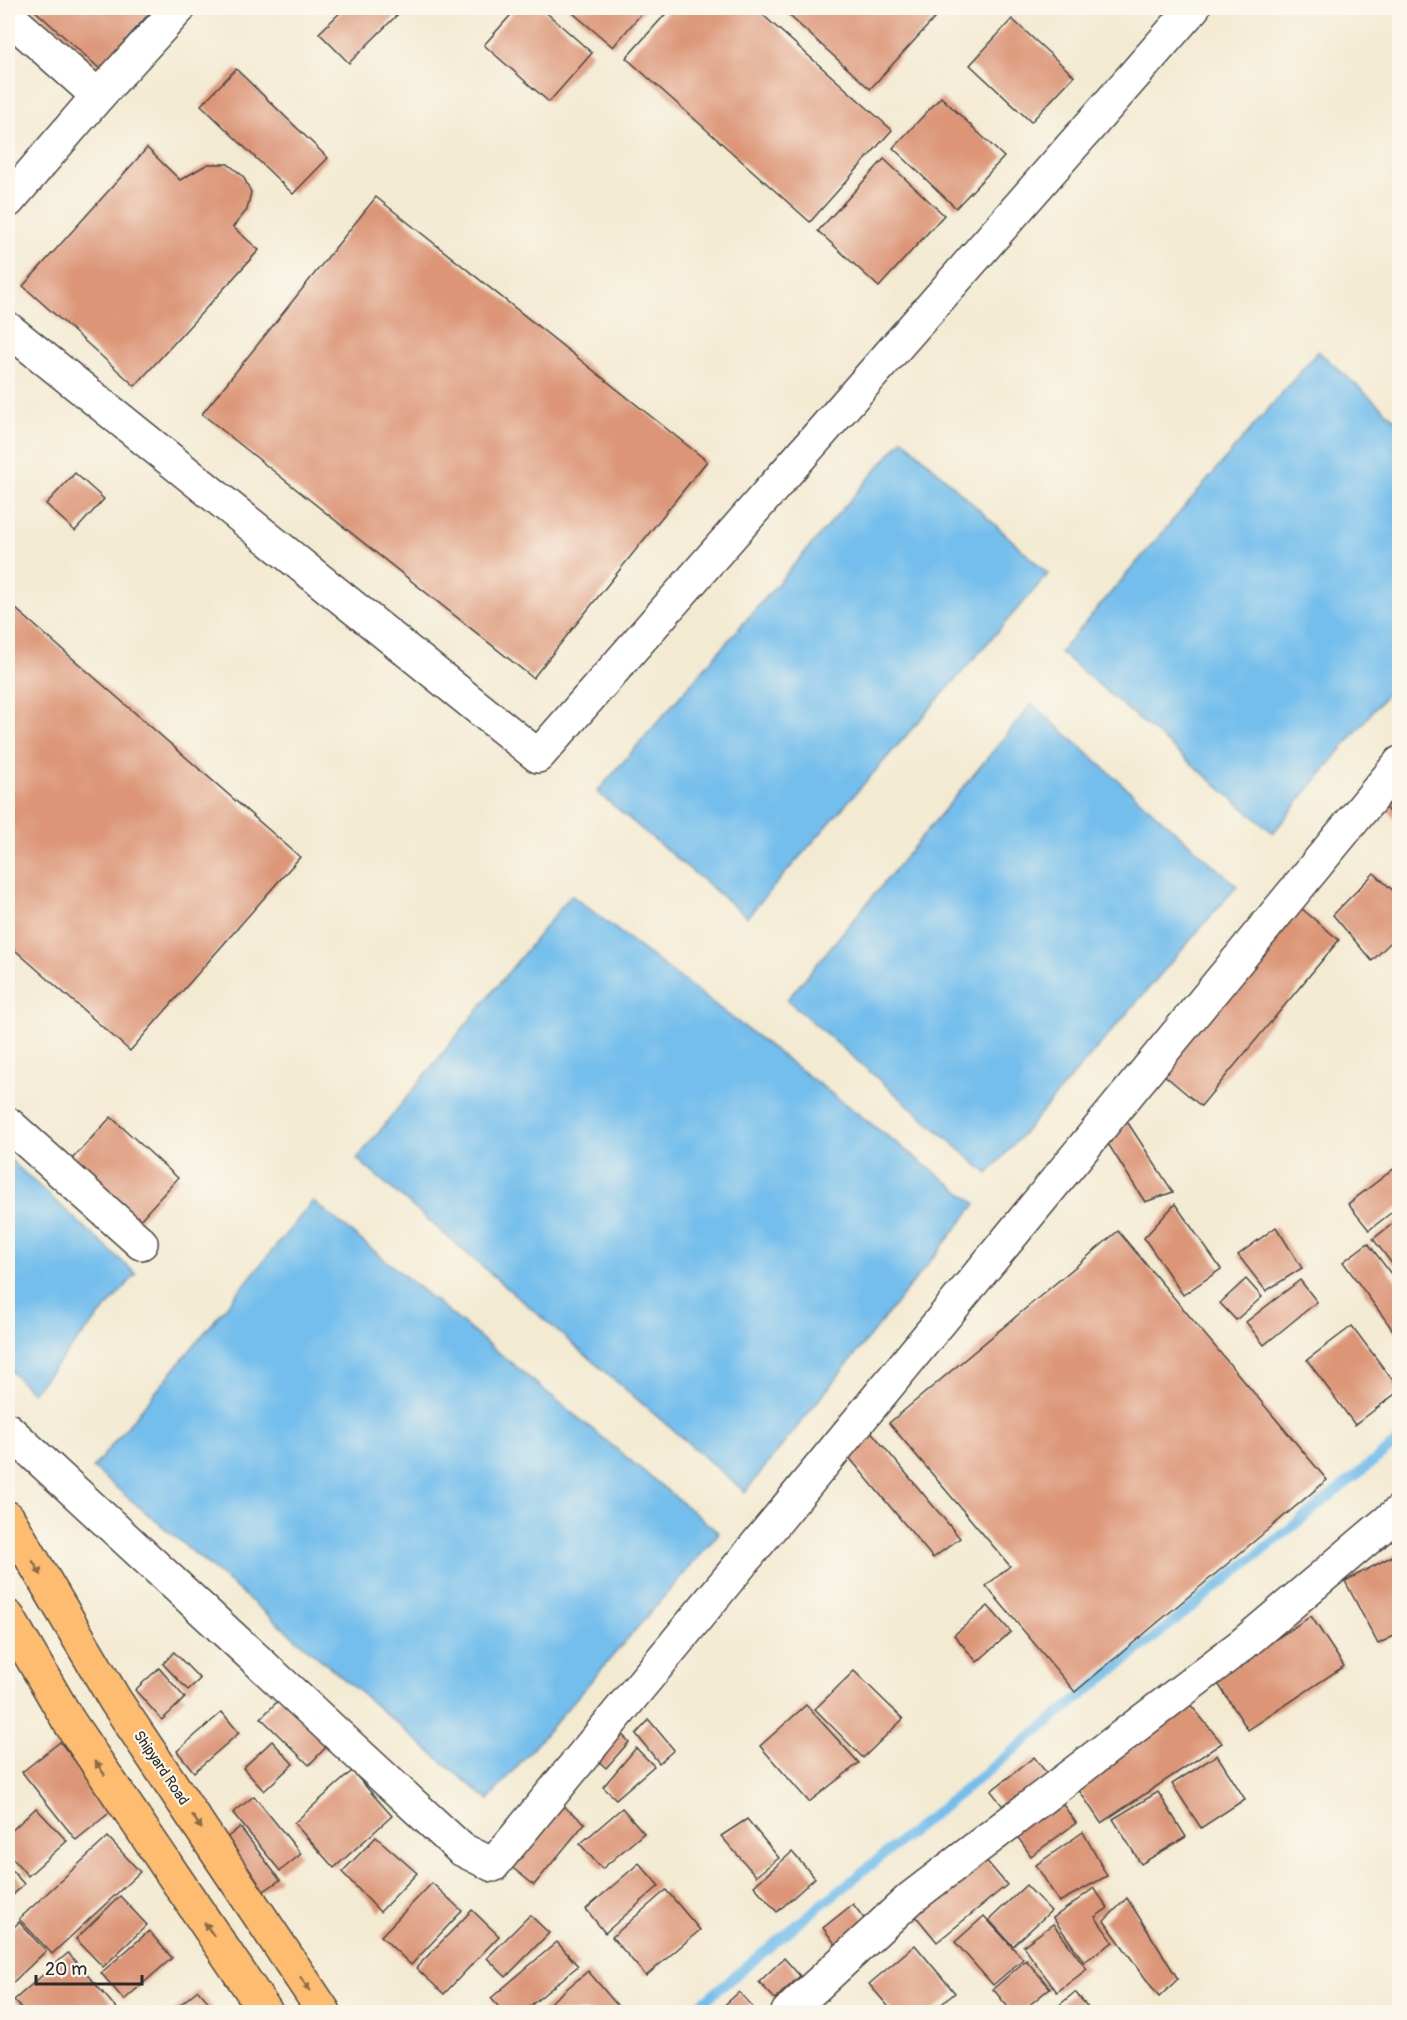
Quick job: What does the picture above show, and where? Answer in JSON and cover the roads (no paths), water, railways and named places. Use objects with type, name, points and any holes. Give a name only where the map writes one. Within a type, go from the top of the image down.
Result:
[{"type":"main road","name":"Shipyard Road","points":[[8,1518],[115,1700],[324,2013]]},
{"type":"main road","points":[[8,1617],[68,1720],[266,2013]]},
{"type":"street","points":[[8,201],[98,96],[179,8]]},
{"type":"street","points":[[8,329],[538,756],[1193,8]]},
{"type":"street","points":[[8,16],[98,96]]},
{"type":"street","points":[[8,1430],[461,1849],[493,1864],[1400,763]]},
{"type":"street","points":[[8,1124],[141,1243]]},
{"type":"street","points":[[788,2013],[912,1898],[1243,1644],[1400,1511]]},
{"type":"water","points":[[1318,351],[1399,423],[1399,679],[1273,833],[1060,652]]},
{"type":"water","points":[[903,439],[1048,574],[747,917],[597,792]]},
{"type":"water","points":[[1032,704],[1237,886],[988,1174],[787,1000]]},
{"type":"water","points":[[571,895],[976,1204],[745,1492],[357,1159]]},
{"type":"water","points":[[8,1158],[136,1274],[32,1393],[8,1368]]},
{"type":"water","points":[[313,1201],[719,1533],[488,1800],[93,1468]]},
{"type":"waterway","points":[[691,2012],[1400,1440]]}]
